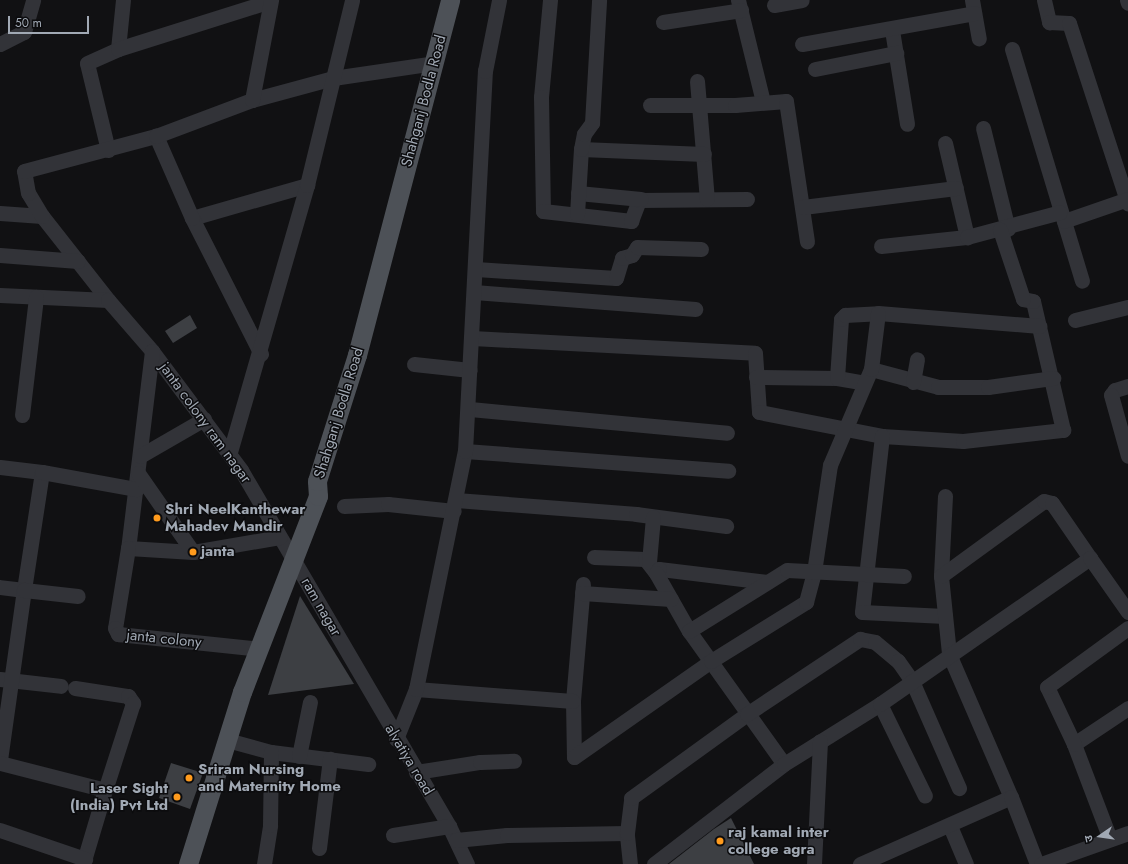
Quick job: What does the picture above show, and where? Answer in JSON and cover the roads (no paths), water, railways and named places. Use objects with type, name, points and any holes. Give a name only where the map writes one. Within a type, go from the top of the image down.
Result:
[{"type":"main road","name":"Shahganj Bodla Road","points":[[286,547],[308,488],[317,481],[357,355],[450,0]]},
{"type":"main road","points":[[180,864],[286,547]]},
{"type":"main road","points":[[188,864],[286,547]]},
{"type":"street","points":[[0,44],[24,32],[33,0]]},
{"type":"street","points":[[118,49],[123,0]]},
{"type":"street","points":[[252,100],[270,0],[118,49],[85,66],[108,150],[156,136],[252,100],[333,78],[434,63]]},
{"type":"street","points":[[230,452],[261,354],[307,185],[352,0]]},
{"type":"street","points":[[396,739],[416,689],[465,451],[470,409],[470,370],[485,70],[499,0]]},
{"type":"street","points":[[550,0],[541,97],[541,207],[545,212],[577,214],[630,221],[636,202],[642,199]]},
{"type":"street","points":[[577,214],[581,149],[584,134],[592,123],[598,0]]},
{"type":"street","points":[[774,5],[802,0]]},
{"type":"street","points":[[880,246],[967,237],[1062,217],[1127,201],[1070,25],[1066,20],[1049,22],[1044,0]]},
{"type":"street","points":[[663,22],[739,5],[763,102]]},
{"type":"street","points":[[802,44],[892,30],[973,7],[979,38]]},
{"type":"street","points":[[892,30],[907,124]]},
{"type":"street","points":[[1012,49],[1082,281]]},
{"type":"street","points":[[815,69],[896,53]]},
{"type":"street","points":[[697,81],[707,199]]},
{"type":"street","points":[[650,105],[700,105],[763,102],[787,103],[808,241]]},
{"type":"street","points":[[472,338],[755,353],[759,412],[882,436],[964,441],[1063,430],[1053,378],[1032,300],[1023,299],[1004,230],[983,128]]},
{"type":"street","points":[[156,136],[192,218],[261,354]]},
{"type":"street","points":[[945,143],[967,237]]},
{"type":"street","points":[[581,149],[704,154]]},
{"type":"street","name":"janta colony ram nagar","points":[[108,150],[24,171],[22,177],[28,193],[42,216],[108,300],[152,351],[230,452],[286,547]]},
{"type":"street","points":[[192,218],[307,185]]},
{"type":"street","points":[[803,207],[956,188]]},
{"type":"street","points":[[578,193],[642,199],[747,199]]},
{"type":"street","points":[[0,214],[42,216]]},
{"type":"street","points":[[476,269],[616,278],[622,258],[632,255],[637,247],[701,249]]},
{"type":"street","points":[[0,255],[78,261]]},
{"type":"street","points":[[474,292],[695,309]]},
{"type":"street","points":[[0,295],[108,300]]},
{"type":"street","points":[[22,415],[36,297]]},
{"type":"street","points":[[1075,320],[1128,307]]},
{"type":"street","points":[[838,378],[842,316],[878,313],[1039,326]]},
{"type":"street","points":[[671,599],[582,588],[573,701],[574,757],[711,661],[806,602],[814,572],[830,465],[844,428],[871,369],[878,313]]},
{"type":"street","name":"janta colony","points":[[152,351],[136,489],[115,628],[118,634],[251,648]]},
{"type":"street","points":[[913,382],[917,359]]},
{"type":"street","points":[[414,364],[470,370]]},
{"type":"street","points":[[871,369],[913,382],[957,388],[1053,378]]},
{"type":"street","points":[[756,377],[838,378],[864,383]]},
{"type":"street","points":[[1127,449],[1111,395],[1115,390],[1128,386]]},
{"type":"street","points":[[470,409],[728,433]]},
{"type":"street","points":[[140,456],[204,419]]},
{"type":"street","points":[[882,436],[864,576],[862,613],[945,616]]},
{"type":"street","points":[[465,451],[728,471]]},
{"type":"street","points":[[0,467],[42,472],[136,489]]},
{"type":"street","points":[[42,472],[24,590],[4,680],[0,761],[30,768],[105,790]]},
{"type":"street","points":[[138,473],[193,552]]},
{"type":"street","points":[[945,496],[941,576],[949,654],[1011,797],[1037,864]]},
{"type":"street","points":[[941,576],[1044,501],[1052,503],[1128,612]]},
{"type":"street","points":[[344,506],[388,504],[455,505],[653,517],[726,526]]},
{"type":"street","points":[[653,517],[652,568],[689,631],[784,764]]},
{"type":"street","points":[[128,548],[193,552],[286,547]]},
{"type":"street","name":"ram nagar","points":[[286,547],[350,657]]},
{"type":"street","points":[[594,557],[652,568],[767,582]]},
{"type":"street","points":[[654,864],[784,764],[880,704],[949,654],[1090,558]]},
{"type":"street","points":[[689,631],[787,570],[864,576],[904,576]]},
{"type":"street","points":[[0,587],[78,596]]},
{"type":"street","points":[[1110,839],[1074,744],[1047,687],[1128,628]]},
{"type":"street","points":[[630,864],[627,833],[631,798],[747,714],[860,639],[875,642],[898,661],[912,681],[959,788]]},
{"type":"street","name":"alvatiya road","points":[[350,657],[396,739],[449,826],[467,864]]},
{"type":"street","points":[[0,830],[84,861],[133,703],[128,696],[68,687],[4,680]]},
{"type":"street","points":[[416,689],[573,701]]},
{"type":"street","points":[[299,756],[310,702]]},
{"type":"street","points":[[880,704],[925,796]]},
{"type":"street","points":[[1074,744],[1128,708]]},
{"type":"street","points":[[227,740],[271,752],[368,764]]},
{"type":"street","points":[[814,864],[820,741]]},
{"type":"street","points":[[264,864],[270,825],[271,752]]},
{"type":"street","points":[[319,848],[330,759]]},
{"type":"street","points":[[416,772],[480,762],[514,761]]},
{"type":"street","points":[[860,864],[950,826],[1011,797]]},
{"type":"street","points":[[393,835],[449,826]]},
{"type":"street","points":[[950,826],[966,864]]},
{"type":"street","points":[[456,840],[507,835],[627,833]]},
{"type":"street","points":[[1041,864],[1128,834]]},
{"type":"place","name":"Shri NeelKanthewar Mahadev Mandir","points":[[157,518]]},
{"type":"place","name":"janta","points":[[193,552]]},
{"type":"place","name":"Sriram Nursing and Maternity Home","points":[[189,778]]},
{"type":"place","name":"Laser Sight (India) Pvt Ltd","points":[[177,797]]},
{"type":"place","name":"raj kamal inter college agra","points":[[720,841]]}]
